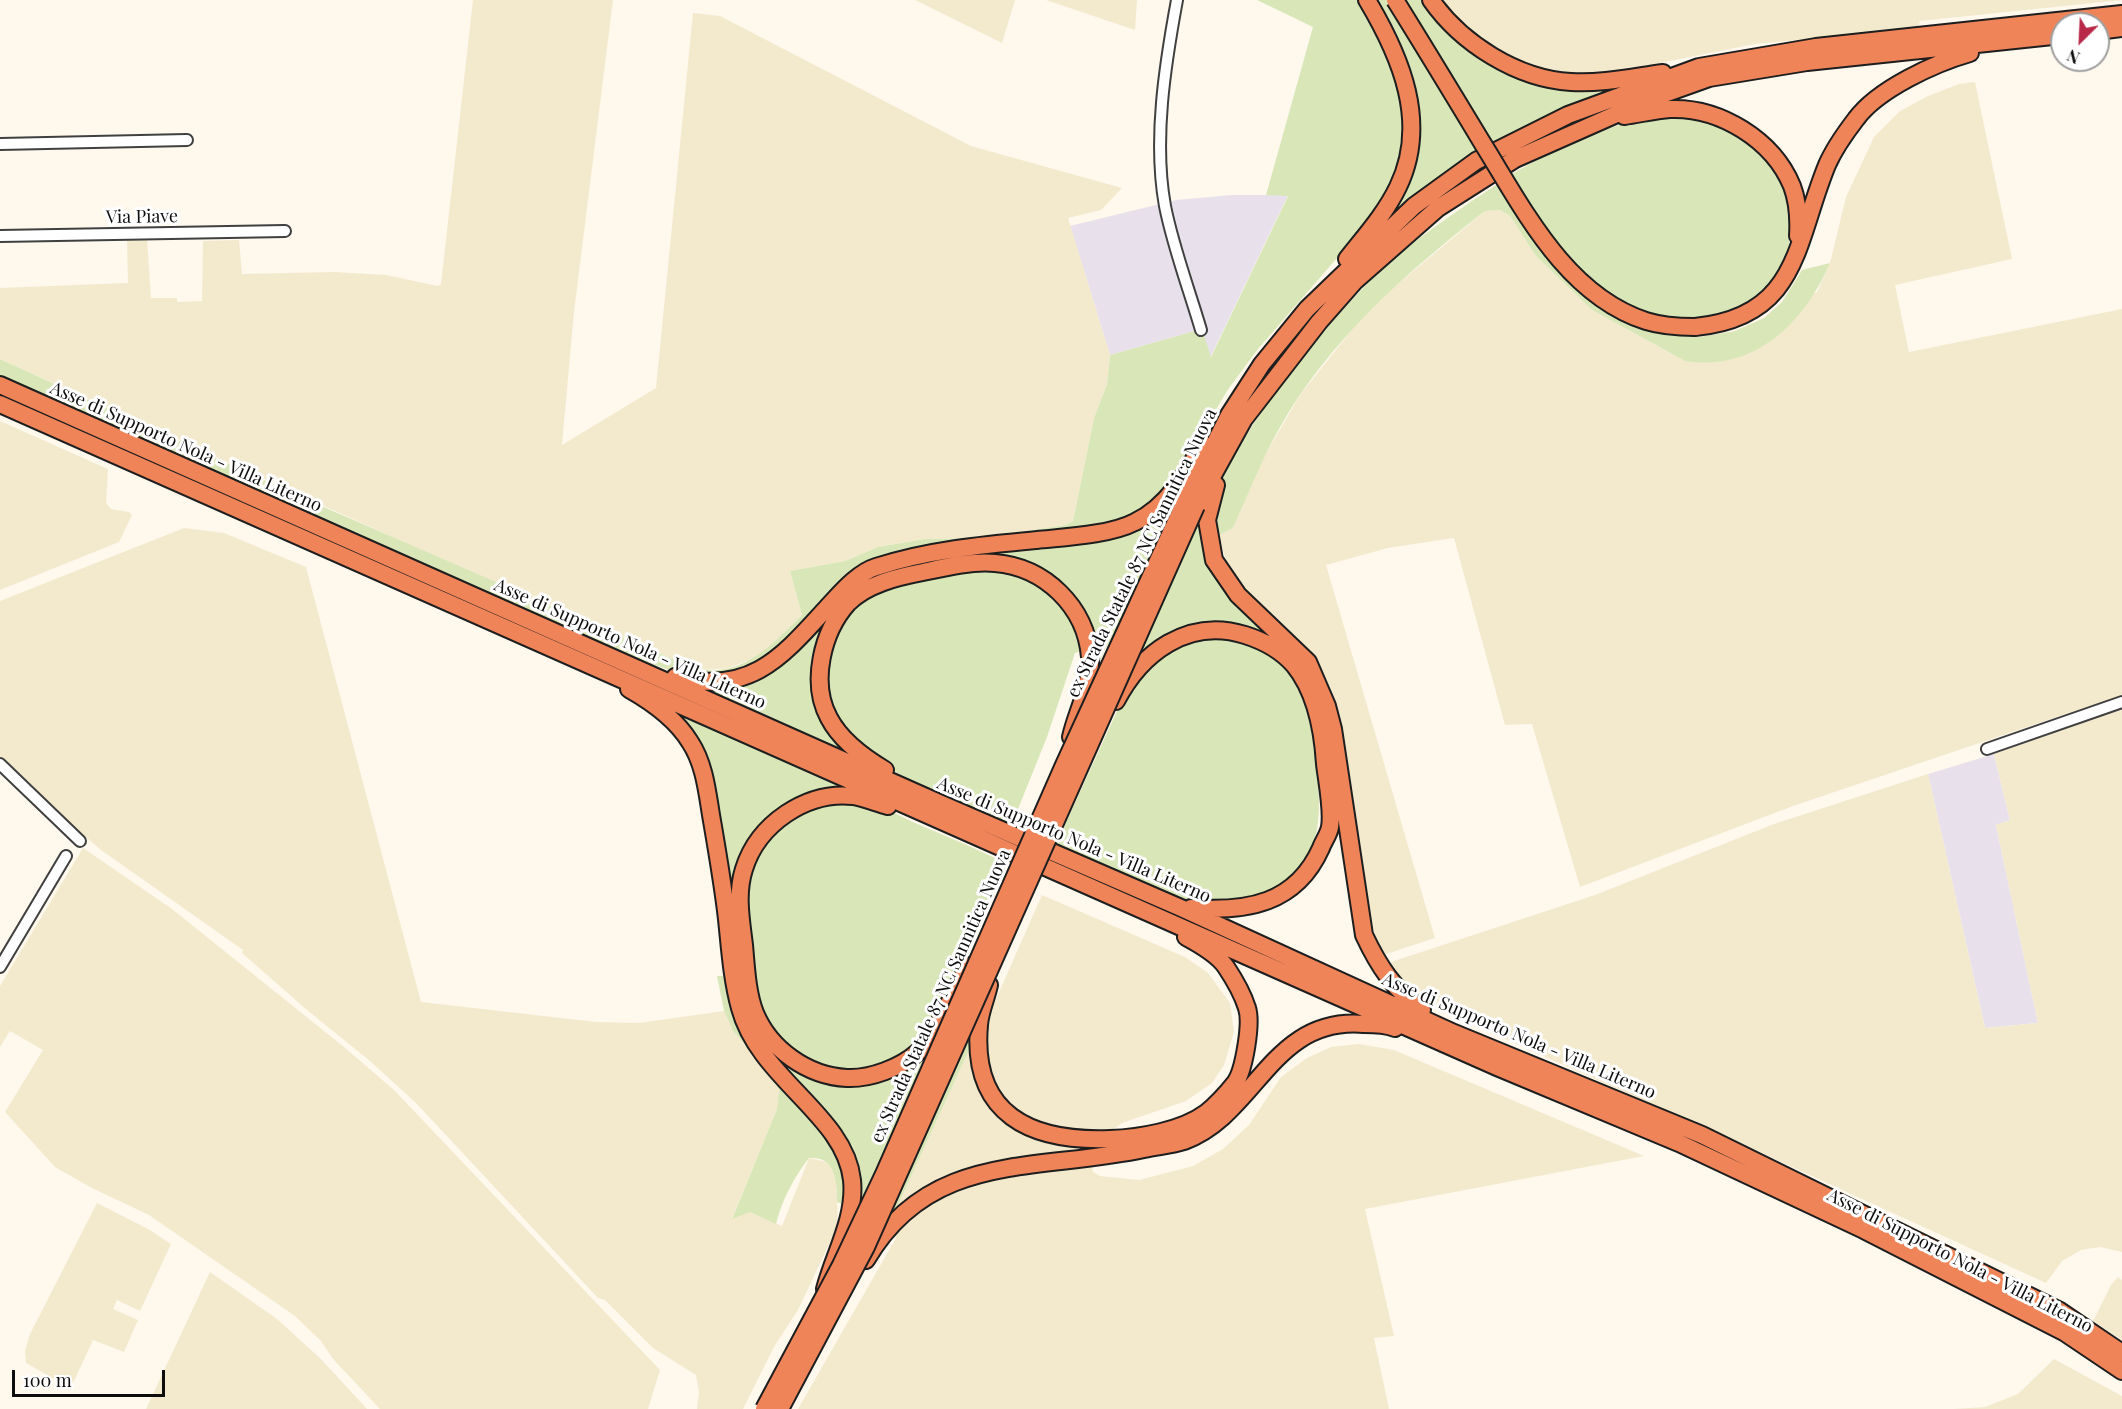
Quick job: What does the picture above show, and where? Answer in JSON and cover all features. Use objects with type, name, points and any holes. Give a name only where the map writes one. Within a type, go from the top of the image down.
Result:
[{"type":"highway","points":[[1307,309],[1387,206],[1398,186],[1411,144],[1413,122],[1405,79],[1367,0]]},
{"type":"highway","points":[[1395,0],[1532,224],[1563,263],[1592,291],[1625,312],[1646,321],[1695,327],[1734,321],[1774,294],[1787,277],[1798,253],[1828,162],[1858,116],[1891,89],[1928,68],[2014,41]]},
{"type":"highway","points":[[1431,0],[1476,45],[1500,62],[1539,76],[1570,82],[1615,80],[1699,67]]},
{"type":"highway","name":"ex Strada Statale 87 NC Sannitica Nuova","points":[[780,1409],[1064,765],[1183,502],[1237,417],[1262,364],[1307,309],[1414,206],[1476,161],[1568,115],[1699,67],[1816,47],[2122,14]]},
{"type":"highway","name":"ex Strada Statale 87 NC Sannitica Nuova","points":[[1237,417],[1355,281],[1438,208],[1515,159],[1603,119],[1708,78],[1807,62],[2050,36]]},
{"type":"highway","points":[[1603,119],[1670,109],[1703,112],[1743,129],[1772,152],[1792,186],[1799,215],[1798,253]]},
{"type":"highway","name":"Asse di Supporto Nola - Villa Literno","points":[[0,386],[1181,908],[1454,1033],[1702,1135],[2060,1311],[2122,1353]]},
{"type":"highway","name":"Asse di Supporto Nola - Villa Literno","points":[[0,404],[1497,1066],[1679,1143],[1864,1230],[2064,1332],[2122,1371]]},
{"type":"highway","points":[[628,664],[699,683],[719,683],[742,678],[764,669],[783,655],[846,587],[873,568],[928,553],[1084,535],[1135,522],[1183,502],[1205,441],[1237,417]]},
{"type":"highway","points":[[1237,417],[1207,520],[1214,560],[1224,578],[1238,595],[1308,662],[1327,706],[1332,765],[1364,935],[1379,966],[1406,999],[1454,1033]]},
{"type":"highway","name":"ex Strada Statale 87 NC Sannitica Nuova","points":[[764,1409],[866,1247],[1098,727],[1183,502]]},
{"type":"highway","points":[[937,802],[854,750],[828,717],[821,689],[820,671],[827,638],[849,603],[874,586],[901,576],[936,569],[995,563],[1019,568],[1038,576],[1067,598],[1081,623],[1090,660],[1084,701],[1074,725],[1064,765]]},
{"type":"highway","points":[[1098,727],[1132,675],[1161,647],[1180,635],[1215,629],[1260,640],[1278,651],[1295,666],[1308,688],[1332,765],[1330,827],[1313,866],[1288,892],[1250,906],[1223,910],[1181,908]]},
{"type":"highway","points":[[541,642],[639,695],[670,717],[691,742],[703,771],[740,973],[763,1028],[784,1053],[818,1073],[836,1077],[870,1076],[903,1062],[917,1052],[938,1023],[964,974],[988,938]]},
{"type":"highway","points":[[826,1308],[830,1267],[846,1229],[852,1180],[848,1160],[828,1126],[781,1078],[754,1042],[740,1008],[739,904],[743,871],[761,836],[785,814],[818,799],[855,796],[922,820],[950,824]]},
{"type":"highway","points":[[996,955],[979,1024],[978,1053],[985,1080],[995,1099],[1013,1120],[1044,1134],[1125,1146],[1205,1113],[1236,1082],[1247,1046],[1248,1010],[1225,965],[1195,942],[1134,906]]},
{"type":"highway","points":[[826,1308],[904,1212],[923,1197],[953,1182],[992,1170],[1125,1146],[1184,1141],[1210,1127],[1305,1034],[1344,1022],[1387,1025],[1497,1066]]},
{"type":"street","points":[[1177,0],[1164,96],[1161,164],[1166,206],[1201,330]]},
{"type":"street","points":[[0,144],[188,140]]},
{"type":"street","name":"Via Piave","points":[[0,236],[285,231]]},
{"type":"street","points":[[1987,749],[2122,702]]},
{"type":"street","points":[[0,764],[80,841]]},
{"type":"street","points":[[0,967],[66,856]]},
{"type":"shaded area","points":[[473,0],[613,0],[574,312],[562,445],[656,388],[693,13],[720,16],[971,146],[1122,188],[1101,210],[1068,218],[1110,355],[1107,384],[1094,418],[1073,521],[1065,525],[983,538],[924,539],[878,547],[845,561],[790,571],[802,615],[760,656],[728,668],[706,670],[675,660],[461,568],[0,359],[0,288],[128,283],[127,240],[147,239],[151,298],[177,298],[177,302],[202,301],[203,241],[239,240],[242,274],[334,272],[386,275],[438,286],[441,284]]},
{"type":"shaded area","points":[[915,0],[1015,0],[1002,43]]},
{"type":"shaded area","points":[[1046,0],[1137,0],[1135,30]]},
{"type":"shaded area","points":[[1442,0],[2122,0],[1920,21],[1918,28],[1755,44],[1610,73],[1575,73],[1543,68],[1515,58],[1488,44],[1460,21]]},
{"type":"shaded area","points":[[1975,82],[2012,259],[1895,285],[1909,352],[2122,309],[2122,698],[2086,707],[1793,806],[1580,887],[1532,724],[1505,725],[1454,538],[1388,548],[1326,565],[1435,938],[1380,956],[1365,895],[1346,758],[1337,707],[1330,687],[1316,658],[1243,588],[1226,561],[1219,535],[1233,528],[1258,467],[1300,395],[1354,327],[1393,288],[1485,211],[1500,210],[1510,216],[1535,255],[1592,310],[1685,361],[1817,292],[1830,263],[1846,197],[1874,137],[1900,111],[1928,96],[1959,84]]},
{"type":"shaded area","points":[[1232,195],[1288,195],[1210,358],[1202,329],[1110,355],[1070,226],[1176,200]]},
{"type":"shaded area","points":[[0,421],[108,469],[106,503],[111,509],[129,512],[132,515],[119,542],[0,590]]},
{"type":"shaded area","points":[[184,528],[224,533],[306,567],[421,1002],[596,1022],[639,1023],[724,1011],[733,1031],[766,1069],[779,1090],[777,1109],[732,1218],[750,1212],[782,1226],[809,1158],[826,1162],[834,1170],[838,1225],[798,1310],[774,1347],[743,1409],[697,1409],[699,1392],[696,1375],[653,1348],[605,1300],[598,1298],[416,1103],[242,953],[243,950],[101,850],[30,789],[0,757],[0,601]]},
{"type":"shaded area","points":[[2122,710],[2122,1252],[2100,1247],[2081,1250],[2062,1261],[2046,1283],[1489,1032],[1413,993],[1385,964],[1595,895],[1774,824],[1928,774],[1985,1028],[2038,1023],[1996,825],[2010,820],[1994,754],[2072,724]]},
{"type":"shaded area","points":[[1994,754],[2010,820],[1996,825],[2038,1023],[1985,1028],[1928,774]]},
{"type":"shaded area","points":[[83,848],[172,909],[394,1090],[660,1370],[648,1409],[380,1409],[333,1359],[321,1341],[295,1316],[149,1215],[92,1188],[55,1167],[5,1112],[43,1050],[10,1031],[0,1047],[0,986]]},
{"type":"shaded area","points":[[1042,895],[1185,957],[1208,973],[1230,1003],[1234,1032],[1224,1065],[1212,1083],[1186,1101],[1122,1123],[1106,1135],[1090,1153],[1093,1172],[1100,1176],[1139,1180],[1193,1166],[1223,1149],[1249,1125],[1281,1077],[1307,1058],[1331,1047],[1359,1044],[1394,1050],[1644,1156],[1365,1209],[1394,1336],[1374,1338],[1389,1409],[798,1409],[896,1238],[893,1216],[969,1050],[996,999]]},
{"type":"shaded area","points":[[97,1203],[148,1229],[171,1244],[140,1311],[117,1300],[113,1309],[138,1320],[124,1352],[93,1340],[74,1381],[65,1385],[26,1363],[25,1351],[30,1334]]},
{"type":"shaded area","points":[[210,1272],[277,1319],[321,1359],[367,1409],[146,1409]]},
{"type":"shaded area","points":[[2118,1277],[2122,1280],[2122,1340],[2093,1321],[2111,1285]]},
{"type":"shaded area","points":[[2054,1359],[2122,1396],[2122,1409],[1954,1409],[1985,1407],[2018,1394]]},
{"type":"green space","points":[[1257,0],[1359,0],[1395,70],[1403,98],[1405,122],[1403,148],[1397,176],[1377,212],[1258,349],[1229,388],[1180,469],[1164,492],[1154,500],[1162,509],[1169,504],[1200,518],[1208,558],[1218,580],[1241,607],[1293,654],[1312,684],[1300,688],[1310,726],[1318,784],[1318,823],[1314,840],[1308,857],[1298,872],[1284,885],[1249,902],[1216,905],[1181,898],[1145,885],[1056,844],[1124,696],[1128,697],[1144,666],[1106,647],[1094,675],[1093,647],[1075,653],[1047,737],[1012,824],[898,774],[865,751],[844,732],[833,712],[827,693],[826,673],[828,653],[843,617],[856,603],[873,591],[899,582],[944,574],[940,563],[895,572],[874,580],[854,592],[838,608],[826,627],[818,648],[815,670],[817,693],[823,714],[834,734],[849,751],[847,754],[701,688],[733,685],[759,677],[797,647],[849,592],[872,576],[888,569],[939,559],[936,548],[889,558],[856,573],[831,594],[786,644],[752,670],[732,677],[697,677],[662,668],[617,651],[0,377],[0,359],[310,501],[675,660],[707,670],[722,670],[748,661],[760,653],[802,615],[790,571],[845,561],[878,547],[924,539],[983,538],[1065,525],[1073,521],[1094,418],[1107,384],[1110,355],[1202,329],[1211,357],[1288,196],[1266,195],[1313,27]]},
{"type":"green space","points":[[1370,0],[1424,0],[1479,54],[1616,87],[1523,128],[1387,221],[1416,120]]},
{"type":"green space","points":[[1673,114],[1720,124],[1745,139],[1771,162],[1784,181],[1790,196],[1791,236],[1786,256],[1777,274],[1765,290],[1749,302],[1731,311],[1710,317],[1661,318],[1624,303],[1606,292],[1567,257],[1546,230],[1510,175],[1549,154],[1609,128]]},
{"type":"green space","points":[[1499,183],[1561,266],[1663,333],[1700,337],[1735,331],[1764,318],[1782,302],[1802,270],[1830,263],[1806,305],[1774,339],[1755,351],[1734,359],[1710,362],[1685,361],[1592,310],[1535,255],[1510,216],[1500,210],[1485,211],[1398,284],[1345,337],[1321,366],[1279,429],[1233,528],[1219,535],[1214,513],[1219,488],[1234,456],[1284,381],[1343,309],[1389,263],[1443,221]]},
{"type":"green space","points":[[681,716],[848,789],[846,792],[799,801],[780,812],[764,826],[752,843],[742,863],[735,910],[742,975],[753,974],[745,909],[745,888],[750,867],[760,848],[773,831],[789,818],[807,808],[827,802],[848,800],[869,803],[1007,864],[940,1011],[934,1009],[922,1037],[960,1053],[969,1033],[969,1050],[893,1216],[855,1209],[837,1202],[835,1178],[830,1166],[818,1158],[809,1158],[789,1189],[776,1224],[750,1212],[732,1219],[777,1109],[779,1090],[766,1069],[733,1031],[724,1011],[717,976],[738,975],[713,790],[699,753],[679,719]]}]
